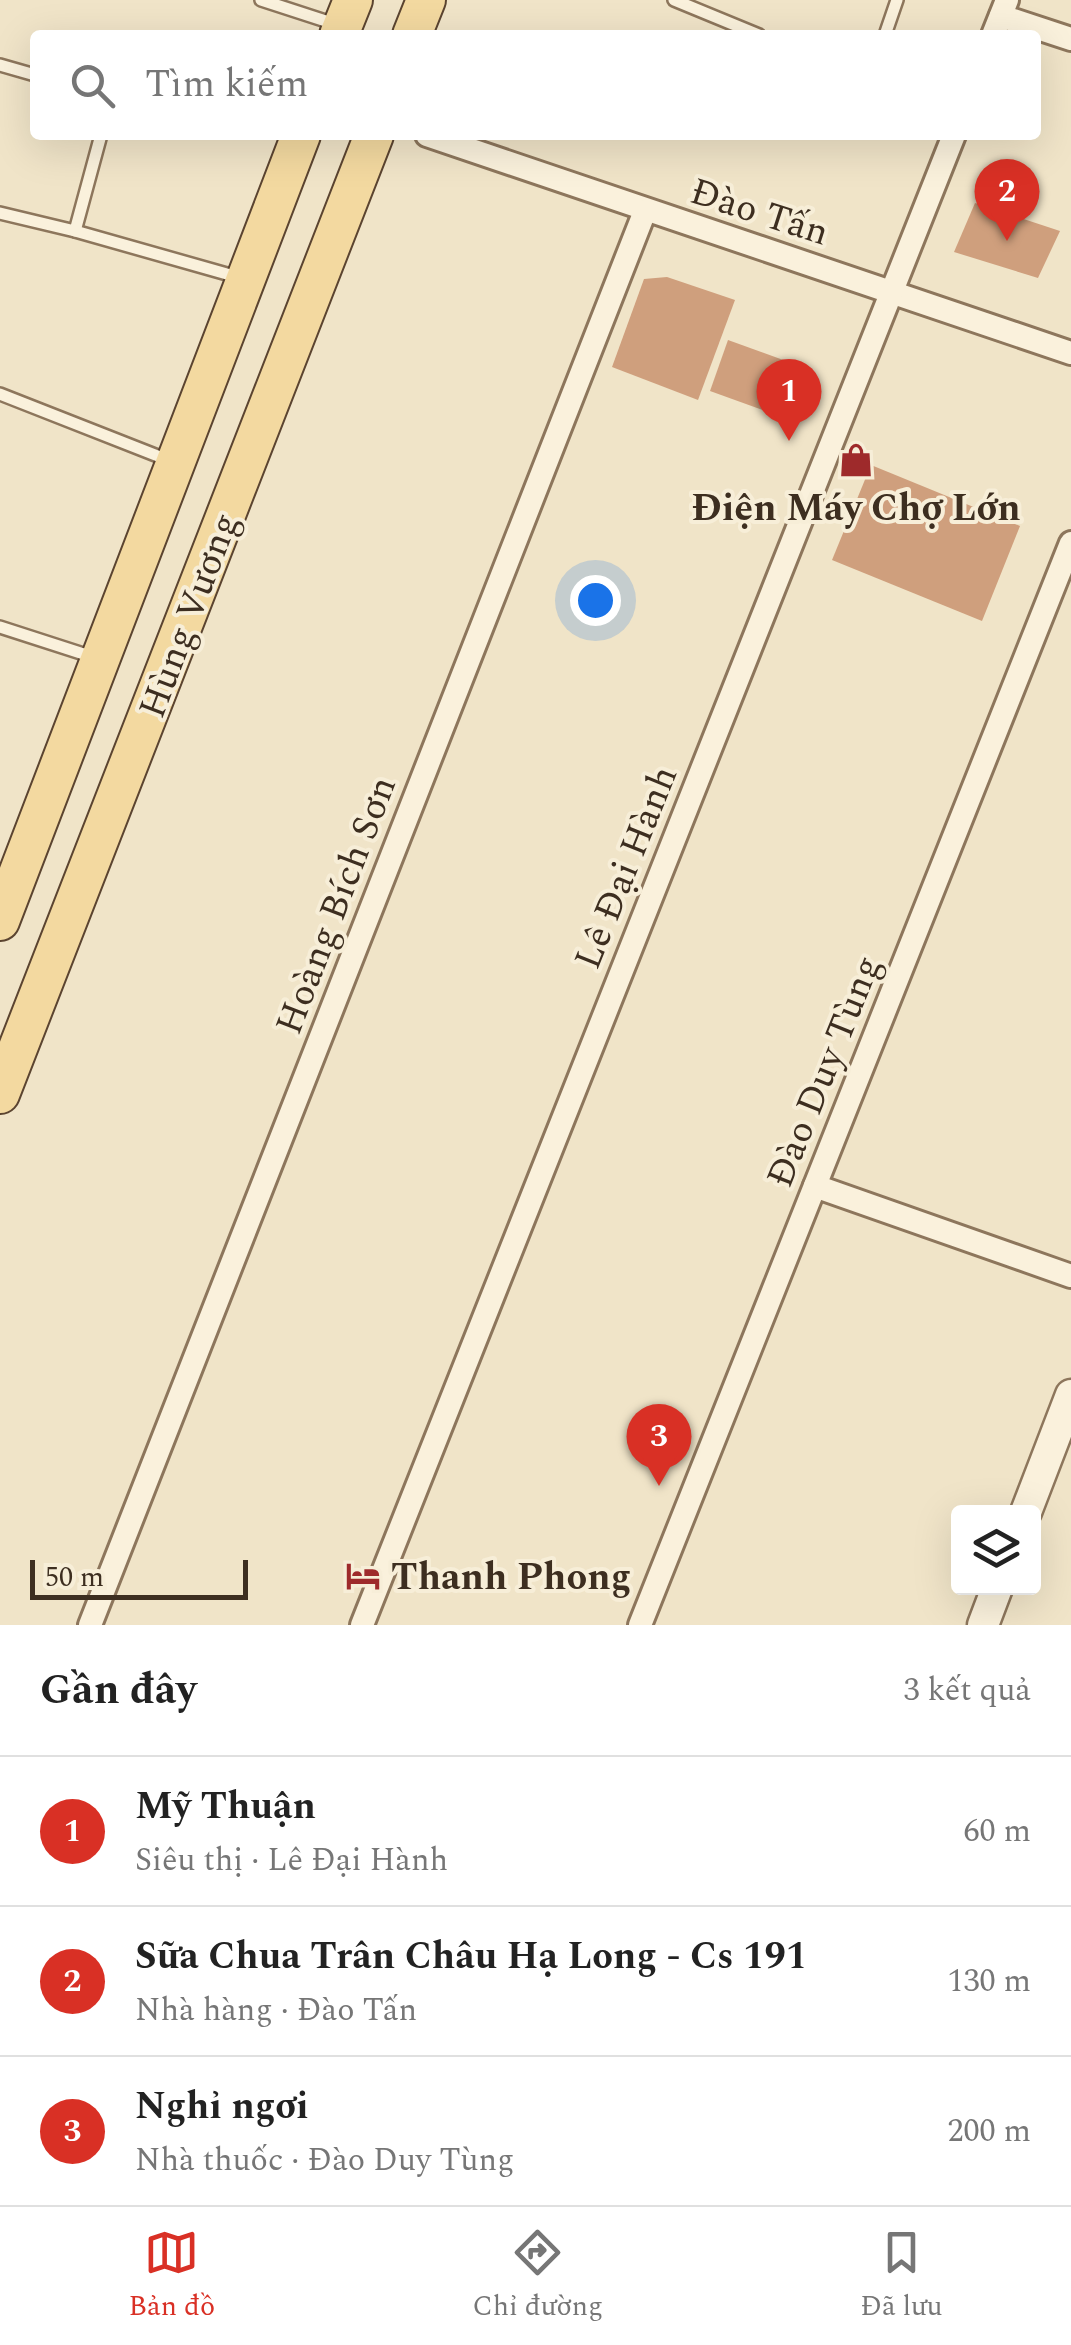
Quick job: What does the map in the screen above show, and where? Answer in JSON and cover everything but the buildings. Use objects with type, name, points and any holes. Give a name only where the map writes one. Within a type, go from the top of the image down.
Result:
[{"type":"main road","points":[[414,30],[426,0]]},
{"type":"main road","name":"Hùng Vương","points":[[0,921],[299,140]]},
{"type":"main road","name":"Hùng Vương","points":[[0,1094],[372,140]]},
{"type":"main road","points":[[100,659],[162,682]]},
{"type":"street","points":[[1001,17],[1041,30]]},
{"type":"street","points":[[1041,30],[1071,40]]},
{"type":"street","name":"Đào Tấn","points":[[441,140],[1071,353]]},
{"type":"street","name":"Lê Đại Hành","points":[[362,1625],[952,140]]},
{"type":"street","name":"Hoàng Bích Sơn","points":[[90,1625],[645,211]]},
{"type":"street","name":"Đào Duy Tùng","points":[[640,1625],[1071,543]]},
{"type":"street","points":[[815,1186],[1071,1276]]},
{"type":"street","points":[[1029,1505],[1071,1395]]},
{"type":"street","points":[[983,1625],[994,1595]]},
{"type":"lane","points":[[260,0],[345,21]]},
{"type":"lane","points":[[674,0],[747,30]]},
{"type":"lane","points":[[887,30],[896,0]]},
{"type":"lane","points":[[0,65],[30,74]]},
{"type":"lane","points":[[75,231],[100,140]]},
{"type":"lane","points":[[0,213],[246,279]]},
{"type":"lane","points":[[0,394],[175,462]]},
{"type":"lane","points":[[0,627],[100,659]]},
{"type":"place","name":"Sữa Chua Trân Châu Hạ Long - Cs 191","points":[[1007,241]]},
{"type":"place","name":"Mỹ Thuận","points":[[789,441]]},
{"type":"place","name":"Điện Máy Chợ Lớn","points":[[856,460]]},
{"type":"place","name":"Nghỉ ngơi","points":[[659,1486]]},
{"type":"place","name":"Thanh Phong","points":[[363,1576]]}]
